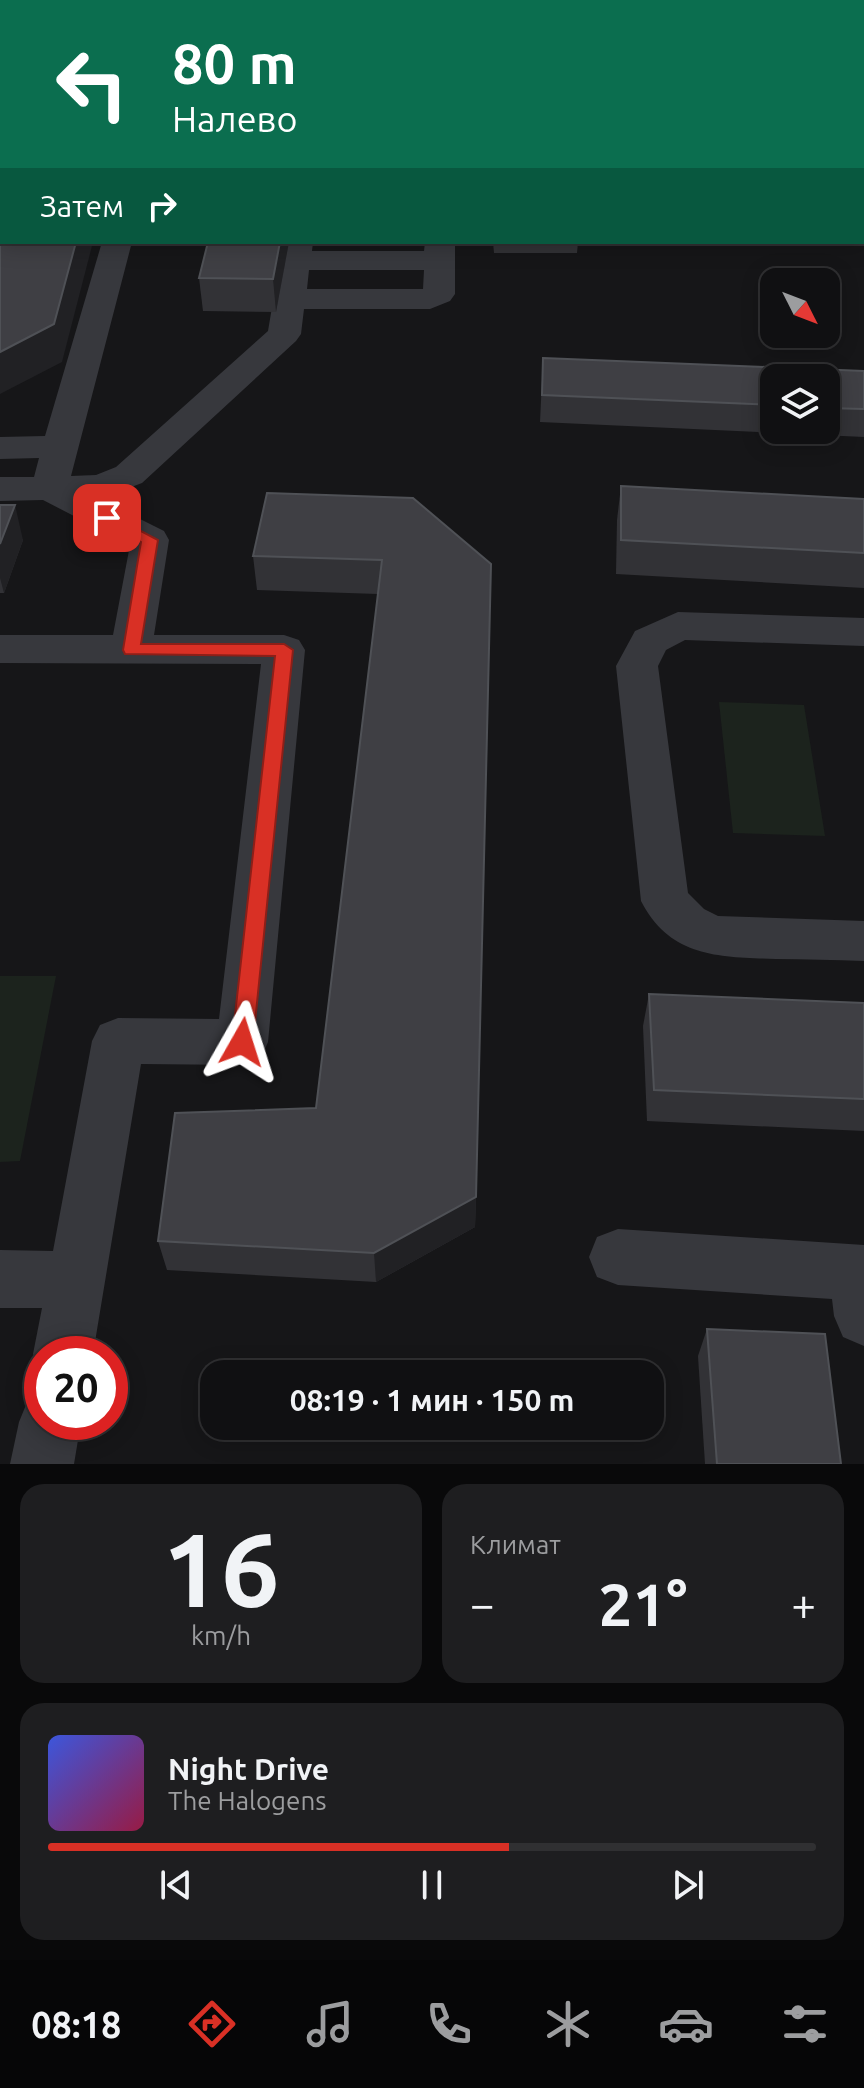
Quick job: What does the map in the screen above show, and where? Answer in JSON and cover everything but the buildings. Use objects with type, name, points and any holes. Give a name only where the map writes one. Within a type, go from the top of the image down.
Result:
[{"type":"lane","points":[[49,488],[116,244]]},
{"type":"lane","points":[[0,489],[101,487],[129,475],[284,334],[297,251],[440,251],[439,294],[430,299],[290,299]]},
{"type":"lane","points":[[0,448],[60,447]]},
{"type":"lane","points":[[49,488],[150,540],[131,650]]},
{"type":"lane","points":[[864,632],[678,626],[650,641],[637,666],[665,901],[687,923],[712,936],[864,941]]},
{"type":"lane","points":[[0,649],[284,650],[242,1042],[118,1041],[66,1336]]},
{"type":"lane","points":[[618,1257],[862,1287]]},
{"type":"lane","points":[[0,1279],[77,1280]]},
{"type":"lane","points":[[42,1464],[47,1440]]},
{"type":"shaded area","points":[[719,702],[804,705],[825,836],[733,833]]},
{"type":"shaded area","points":[[0,976],[56,976],[20,1161],[0,1162]]},
{"type":"route","points":[[107,518],[150,540],[131,650],[284,650],[242,1042]]}]
